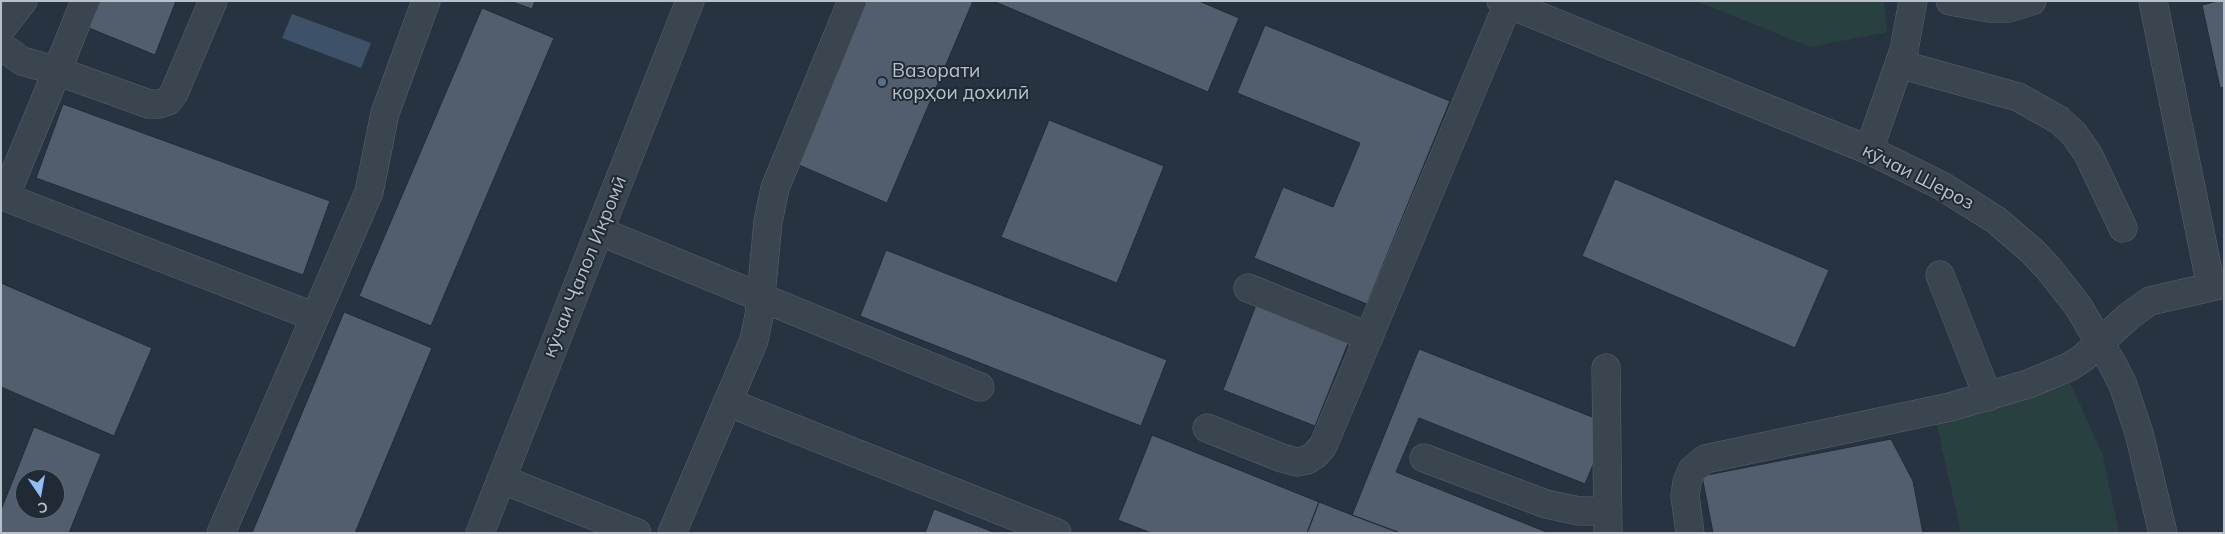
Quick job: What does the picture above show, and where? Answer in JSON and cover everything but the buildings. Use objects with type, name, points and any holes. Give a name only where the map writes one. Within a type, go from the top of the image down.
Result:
[{"type":"street","points":[[1,29],[23,1]]},
{"type":"street","points":[[86,1],[3,197],[315,318]]},
{"type":"street","points":[[1,46],[22,61],[57,71],[149,104],[159,104],[168,101],[182,79],[213,1]]},
{"type":"street","points":[[222,533],[272,413],[369,192],[385,113],[426,1]]},
{"type":"street","name":"кӯчаи Ҷалол Икромӣ","points":[[480,533],[690,1]]},
{"type":"street","points":[[672,533],[754,340],[761,297],[768,222],[775,188],[852,1]]},
{"type":"street","points":[[1869,150],[1900,64],[1910,24],[1913,1]]},
{"type":"street","points":[[1950,1],[1989,8],[2009,8],[2032,1]]},
{"type":"street","points":[[1690,533],[1685,496],[1687,482],[1692,470],[1705,459],[1917,415],[1988,397],[2028,384],[2069,366],[2150,301],[2218,285],[2153,1]]},
{"type":"street","points":[[1207,428],[1282,458],[1297,462],[1307,460],[1315,455],[1323,446],[1505,3]]},
{"type":"street","name":"кӯчаи Шероз","points":[[1505,3],[1869,150],[1942,186],[1990,216],[2014,234],[2049,269],[2078,306],[2101,342],[2123,385],[2146,458],[2163,533]]},
{"type":"street","points":[[1900,64],[2018,98],[2059,120],[2074,134],[2088,154],[2123,228]]},
{"type":"street","points":[[599,230],[980,386]]},
{"type":"street","points":[[1940,275],[1988,397]]},
{"type":"street","points":[[1248,288],[1369,337]]},
{"type":"street","points":[[1424,458],[1546,504],[1580,511],[1608,522],[1606,368]]},
{"type":"street","points":[[727,402],[1057,533]]},
{"type":"street","points":[[501,480],[637,533]]},
{"type":"green space","points":[[1696,1],[1884,1],[1887,32],[1810,47]]},
{"type":"green space","points":[[2070,382],[2103,456],[2119,533],[1961,533],[1935,417]]},
{"type":"water","points":[[292,14],[371,43],[361,68],[282,38]]},
{"type":"place","name":"Вазорати корҳои дохилӣ","points":[[882,82]]}]
